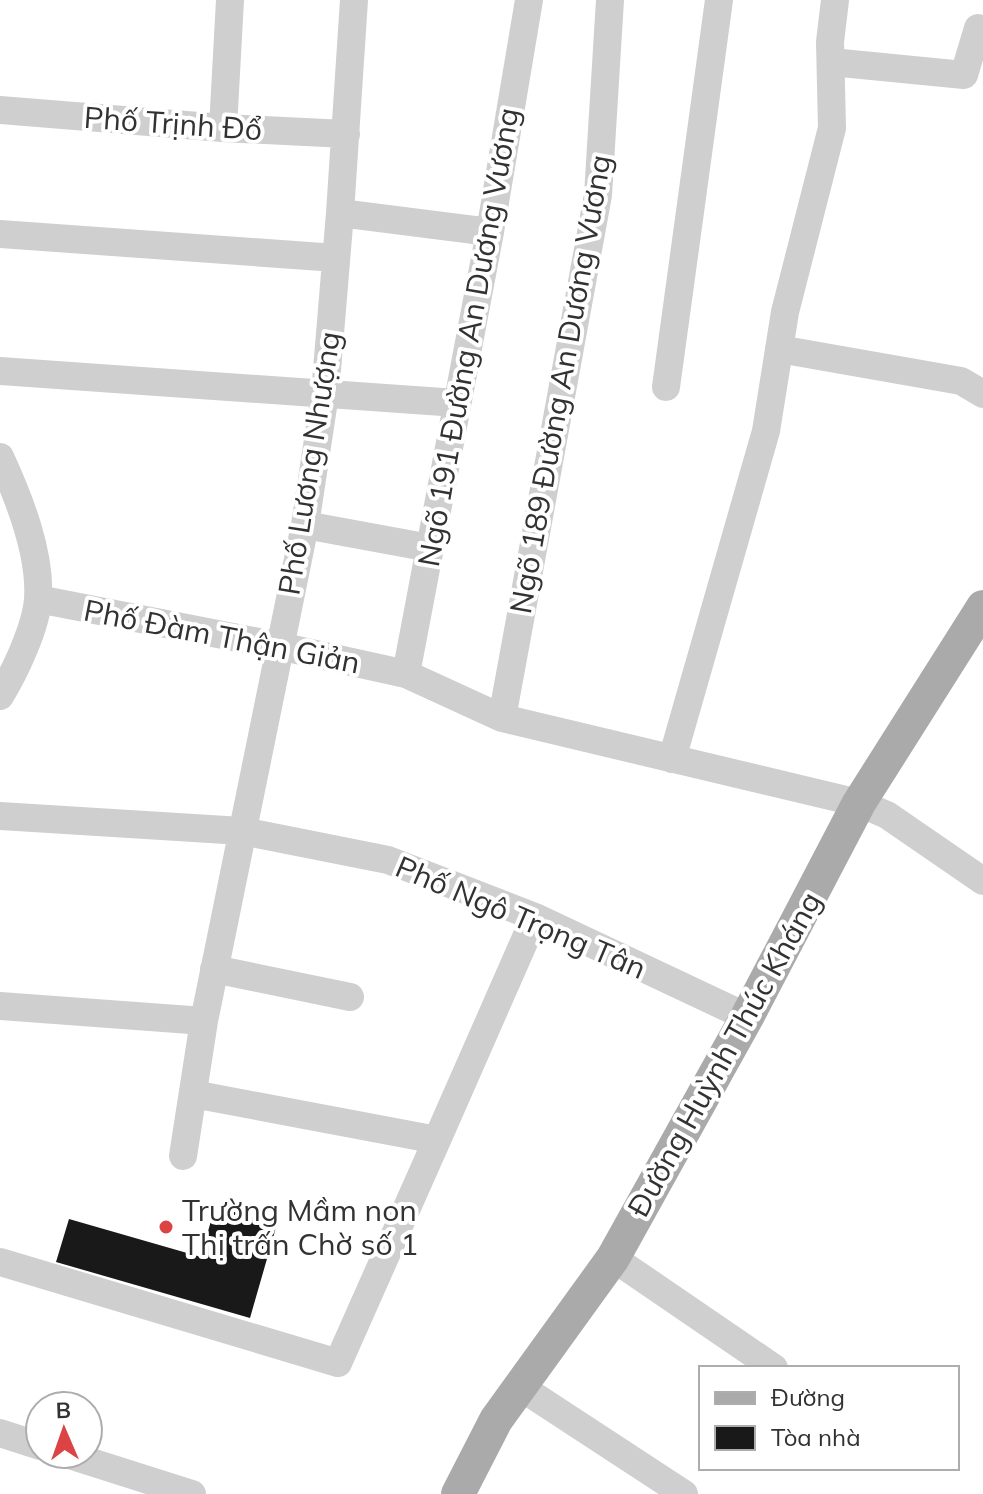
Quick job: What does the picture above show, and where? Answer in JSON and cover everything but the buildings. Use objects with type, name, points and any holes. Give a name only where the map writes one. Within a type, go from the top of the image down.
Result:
[{"type":"main road","name":"Đường Huỳnh Thúc Kháng","points":[[458,1494],[496,1420],[613,1258],[747,1017],[859,803],[983,607]]},
{"type":"street","points":[[223,128],[230,0]]},
{"type":"street","name":"Phố Lương Nhượng","points":[[183,1156],[214,969],[305,525],[325,394],[354,0]]},
{"type":"street","name":"Ngõ 191 Đường An Dương Vương","points":[[406,674],[490,232],[529,0]]},
{"type":"street","name":"Ngõ 189 Đường An Dương Vương","points":[[502,718],[598,195],[610,0]]},
{"type":"street","points":[[666,387],[719,0]]},
{"type":"street","points":[[672,759],[766,431],[785,312],[832,128],[830,42],[835,0]]},
{"type":"street","points":[[831,62],[964,75],[978,28]]},
{"type":"street","name":"Phố Trịnh Đổ","points":[[0,110],[223,128],[346,134]]},
{"type":"street","points":[[340,213],[490,232]]},
{"type":"street","points":[[0,234],[336,258]]},
{"type":"street","points":[[779,349],[961,381],[983,394]]},
{"type":"street","points":[[0,371],[457,403]]},
{"type":"street","points":[[0,457],[20,501],[30,534],[38,599],[17,665],[0,696]]},
{"type":"street","points":[[305,525],[430,548]]},
{"type":"street","name":"Phố Đàm Thận Giản","points":[[38,599],[406,674],[502,718],[859,803],[887,815],[983,881]]},
{"type":"street","name":"Phố Ngô Trọng Tân","points":[[0,816],[242,831],[388,860],[535,917],[747,1017]]},
{"type":"street","points":[[0,1262],[338,1363],[535,917]]},
{"type":"street","points":[[214,969],[350,997]]},
{"type":"street","points":[[0,1006],[204,1021]]},
{"type":"street","points":[[193,1094],[437,1140]]},
{"type":"street","points":[[613,1258],[771,1366]]},
{"type":"street","points":[[519,1386],[684,1494]]},
{"type":"street","points":[[0,1433],[24,1441]]},
{"type":"street","points":[[104,1466],[192,1494]]},
{"type":"place","name":"Trường Mầm non Thị trấn Chờ số 1","points":[[166,1227]]}]
